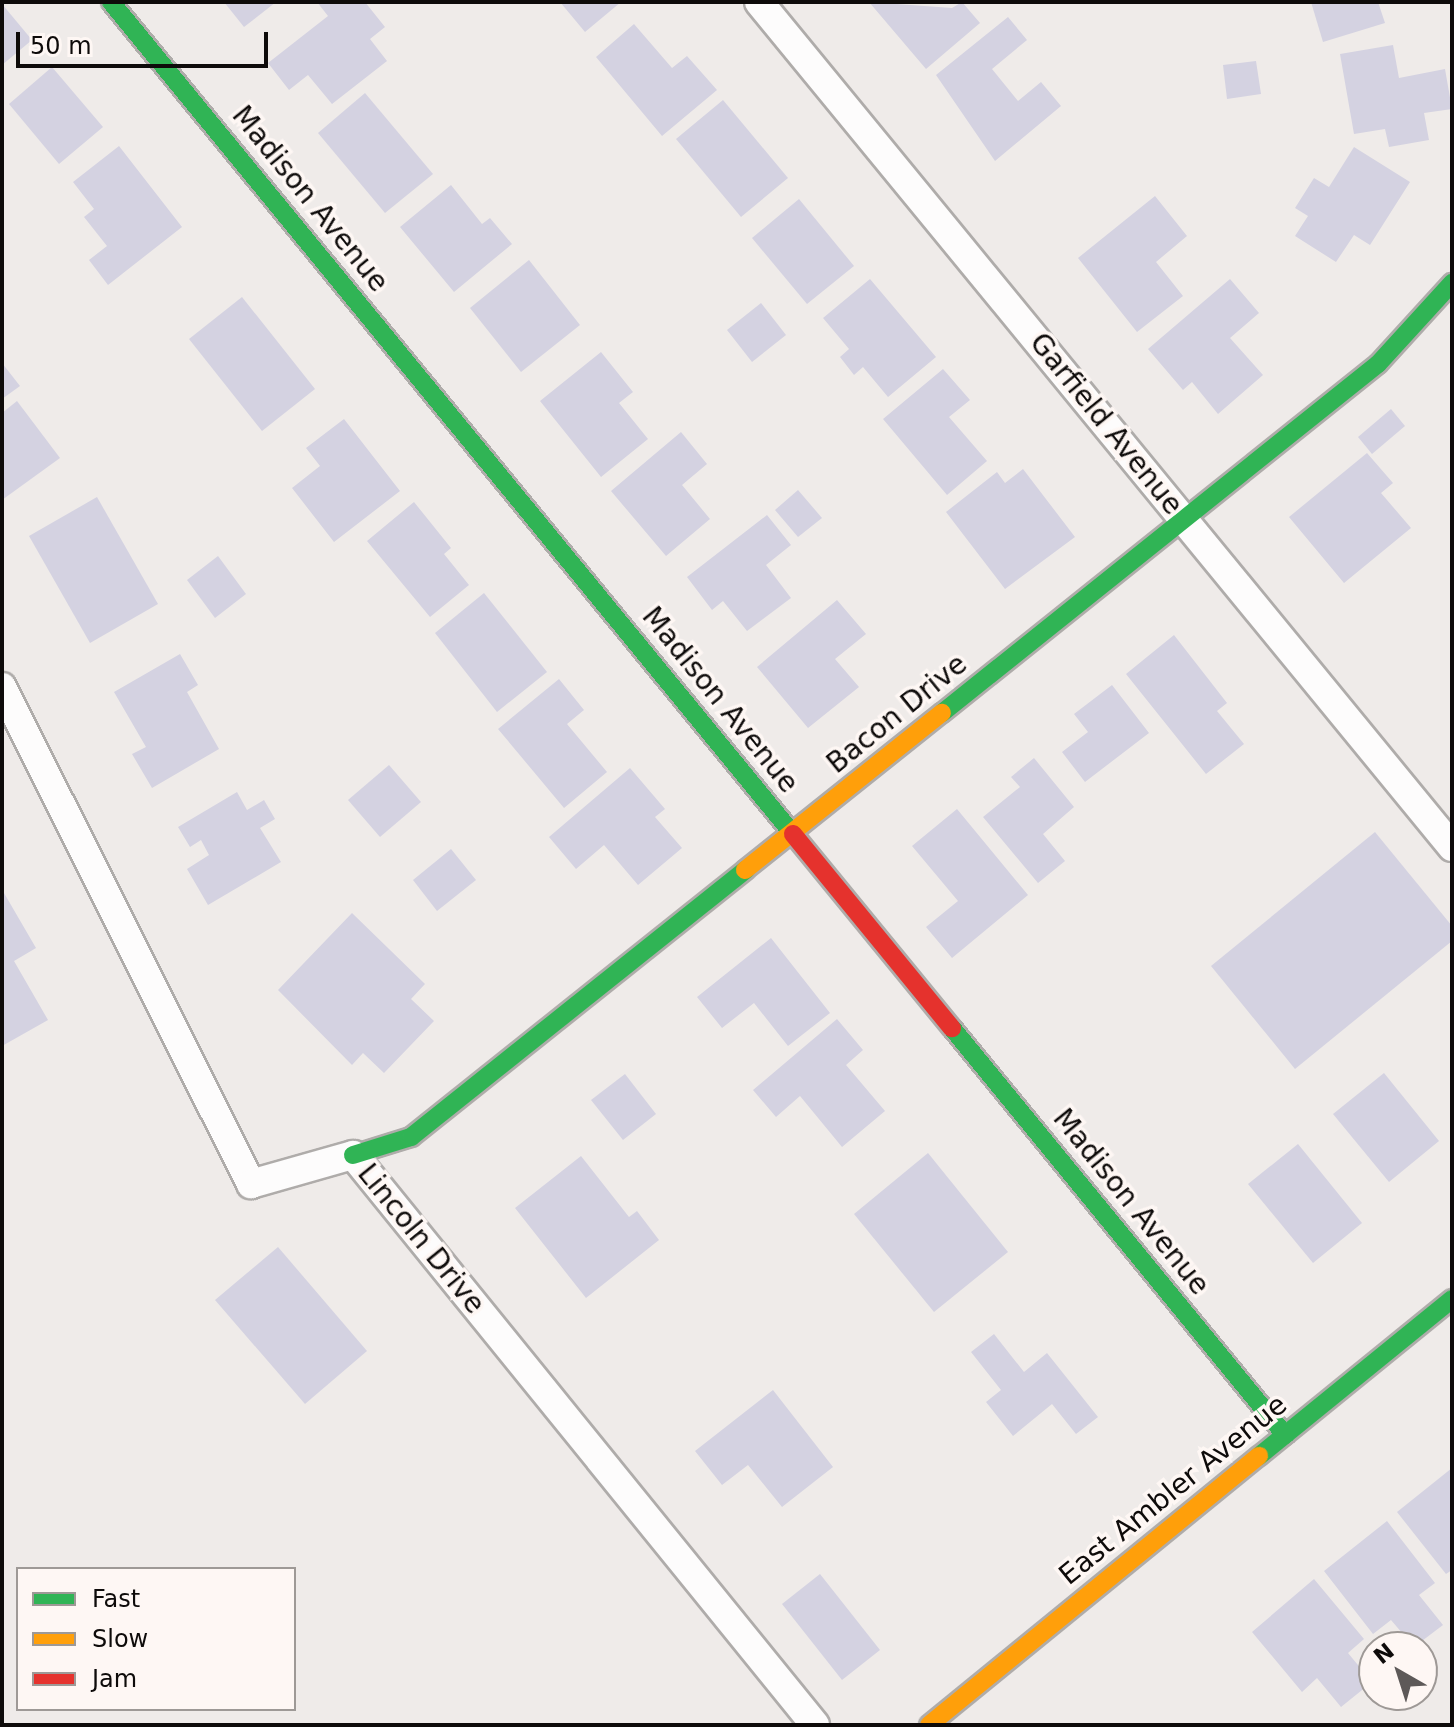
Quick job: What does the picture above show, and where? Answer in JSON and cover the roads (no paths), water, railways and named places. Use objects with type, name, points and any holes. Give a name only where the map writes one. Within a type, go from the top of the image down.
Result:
[{"type":"street","name":"Madison Avenue","points":[[111,2],[1285,1435]]},
{"type":"street","name":"Garfield Avenue","points":[[759,2],[1452,847]]},
{"type":"street","name":"Bacon Drive","points":[[353,1155],[411,1137],[1378,364],[1452,283]]},
{"type":"street","name":"Lincoln Drive","points":[[2,687],[251,1184],[353,1155],[815,1725]]},
{"type":"street","name":"East Ambler Avenue","points":[[929,1725],[1452,1299]]}]
